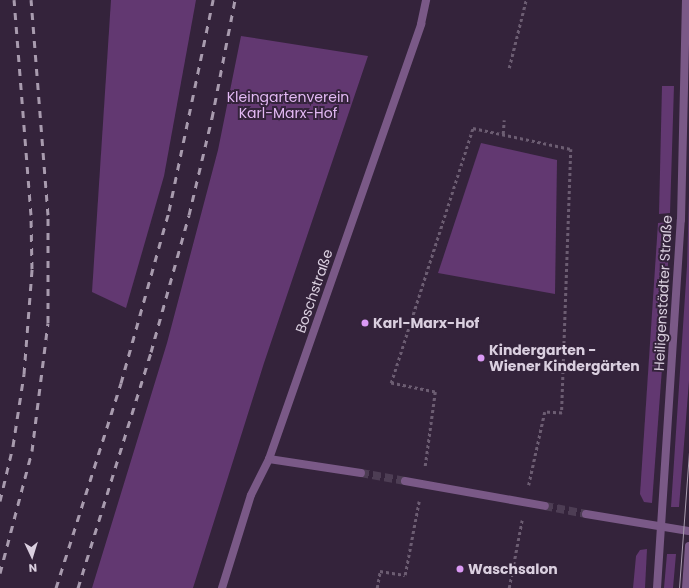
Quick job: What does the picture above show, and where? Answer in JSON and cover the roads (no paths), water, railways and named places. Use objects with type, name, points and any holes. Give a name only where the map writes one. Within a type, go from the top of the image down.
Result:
[{"type":"street","name":"Boschstraße","points":[[222,588],[251,495],[269,459],[421,24],[426,0]]},
{"type":"street","name":"Heiligenstädter Straße","points":[[657,588],[681,220],[686,0]]},
{"type":"street","points":[[269,459],[361,473]]},
{"type":"street","points":[[405,481],[545,506]]},
{"type":"street","points":[[586,514],[689,530]]},
{"type":"street","points":[[686,588],[689,546]]},
{"type":"tunnel","points":[[361,473],[405,481]]},
{"type":"tunnel","points":[[545,506],[586,514]]},
{"type":"tram line","points":[[679,588],[689,452]]},
{"type":"railway","points":[[0,501],[13,446],[24,374],[32,269],[31,215],[14,0]]},
{"type":"railway","points":[[0,573],[32,451],[48,323],[48,215],[31,0]]},
{"type":"railway","points":[[56,588],[121,383],[169,211],[213,0]]},
{"type":"railway","points":[[78,588],[151,352],[189,215],[212,118],[235,0]]},
{"type":"place","name":"Karl-Marx-Hof","points":[[365,323]]},
{"type":"place","name":"Kindergarten - Wiener Kindergärten","points":[[481,358]]},
{"type":"place","name":"Waschsalon","points":[[460,569]]},
{"type":"park label","name":"Kleingartenverein Karl-Marx-Hof","points":[[288,106]]}]
